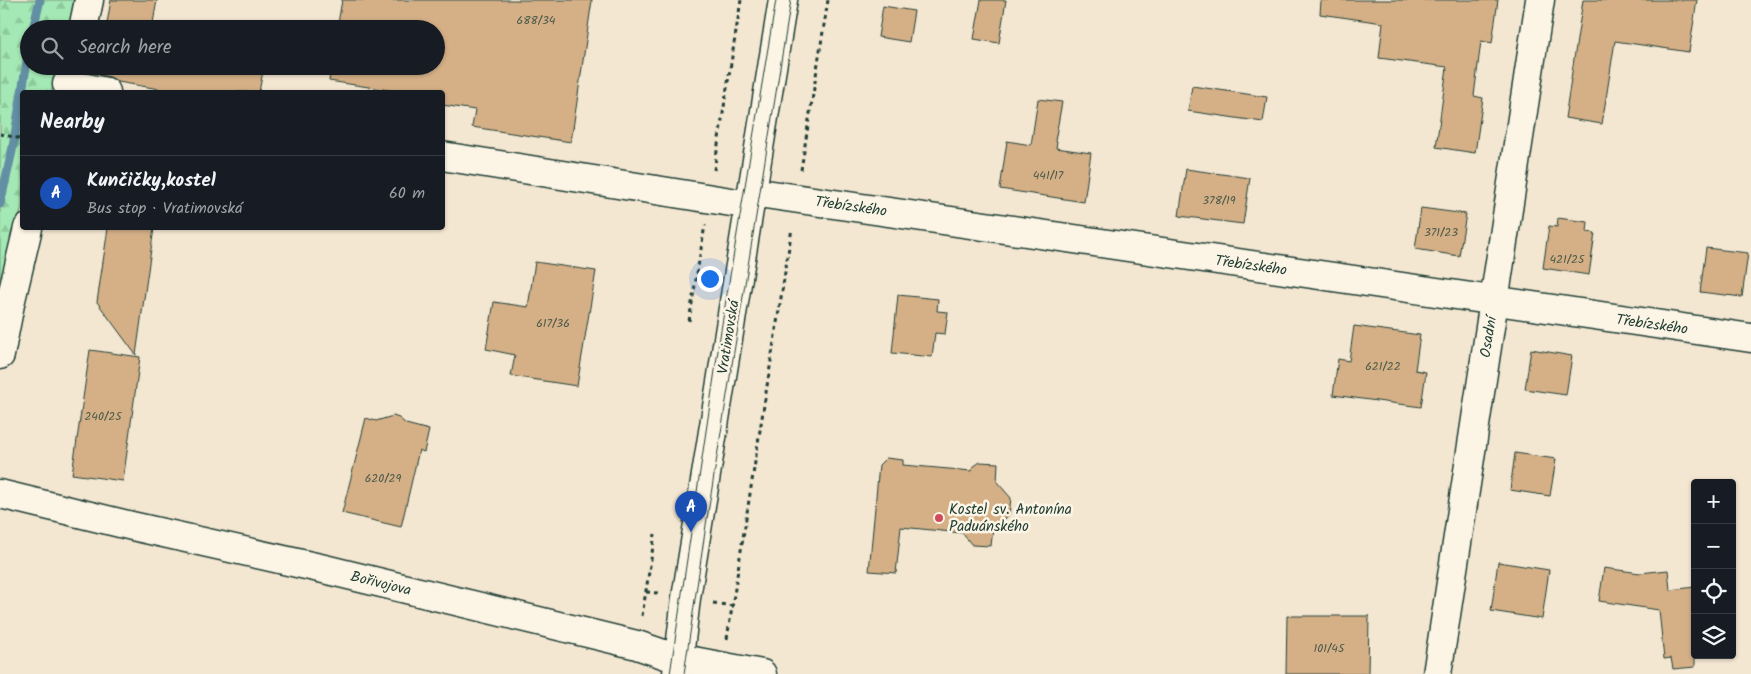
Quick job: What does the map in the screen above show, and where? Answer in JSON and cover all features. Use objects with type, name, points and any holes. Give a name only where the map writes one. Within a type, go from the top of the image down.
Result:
[{"type":"street","points":[[85,20],[89,0]]},
{"type":"street","name":"Vratimovská","points":[[677,666],[783,0]]},
{"type":"street","name":"Osadní","points":[[1437,674],[1540,0]]},
{"type":"street","points":[[68,81],[99,90]]},
{"type":"street","name":"Třebízského","points":[[445,156],[710,198],[797,198],[1751,338]]},
{"type":"street","points":[[0,356],[28,230]]},
{"type":"street","name":"Bořivojova","points":[[0,494],[324,569],[637,645],[677,666],[722,668],[762,674]]},
{"type":"path","points":[[689,321],[741,0]]},
{"type":"path","points":[[722,668],[828,0]]},
{"type":"path","points":[[2,135],[20,139]]},
{"type":"path","points":[[637,645],[655,534]]},
{"type":"green space","points":[[0,0],[78,0],[72,20],[20,20],[20,75],[56,75],[52,90],[20,90],[20,215],[0,303]]},
{"type":"building","points":[[111,0],[157,0],[154,20],[108,20]]},
{"type":"building","points":[[342,0],[592,0],[571,142],[472,127],[475,110],[445,105],[445,90],[389,90],[329,81],[330,75],[445,75],[445,20],[339,20]]},
{"type":"building","points":[[981,0],[1006,0],[999,43],[974,39]]},
{"type":"building","points":[[1321,0],[1498,0],[1492,43],[1481,41],[1474,96],[1483,98],[1475,153],[1436,147],[1447,67],[1379,58],[1383,23],[1320,14]]},
{"type":"building","points":[[1583,0],[1697,0],[1689,52],[1615,41],[1602,124],[1565,118]]},
{"type":"building","points":[[883,6],[914,11],[909,42],[878,37]]},
{"type":"building","points":[[100,75],[262,75],[259,90],[165,90],[118,82],[110,77]]},
{"type":"building","points":[[1192,86],[1267,97],[1263,122],[1188,111]]},
{"type":"building","points":[[1038,99],[1062,102],[1055,141],[1057,141],[1056,148],[1091,153],[1084,202],[1000,189],[1007,141],[1031,145]]},
{"type":"building","points":[[1186,169],[1250,178],[1243,224],[1179,216]]},
{"type":"building","points":[[1421,208],[1466,214],[1459,256],[1415,249]]},
{"type":"building","points":[[1558,218],[1588,222],[1587,232],[1595,233],[1589,275],[1543,268],[1549,226],[1557,227]]},
{"type":"building","points":[[108,230],[154,230],[136,355],[97,302]]},
{"type":"building","points":[[1706,248],[1748,253],[1742,297],[1700,292]]},
{"type":"building","points":[[535,262],[596,271],[577,386],[511,376],[515,355],[486,349],[494,302],[528,307]]},
{"type":"building","points":[[898,295],[938,299],[937,311],[948,312],[945,334],[935,333],[932,357],[892,353]]},
{"type":"building","points":[[1354,326],[1420,335],[1415,370],[1426,372],[1421,407],[1333,395],[1338,359],[1349,361]]},
{"type":"building","points":[[1531,349],[1572,356],[1566,395],[1525,389]]},
{"type":"building","points":[[90,350],[140,357],[123,481],[72,474]]},
{"type":"building","points":[[393,416],[406,424],[429,430],[424,452],[419,450],[401,527],[342,513],[366,418],[376,421]]},
{"type":"building","points":[[1515,453],[1556,459],[1550,496],[1510,490]]},
{"type":"building","name":"Kostel sv. Antonína Paduánského","points":[[886,458],[903,460],[903,465],[972,471],[973,467],[980,462],[998,463],[997,482],[1011,498],[1009,515],[993,528],[991,546],[972,545],[962,533],[901,527],[896,573],[869,571],[879,465]]},
{"type":"building","points":[[1498,562],[1549,570],[1542,619],[1491,611]]},
{"type":"building","points":[[1604,568],[1640,573],[1668,570],[1670,590],[1691,587],[1691,659],[1695,659],[1695,667],[1673,669],[1671,658],[1664,659],[1659,610],[1599,601]]},
{"type":"building","points":[[1287,616],[1369,616],[1368,674],[1286,674]]},
{"type":"waterway","points":[[35,20],[40,0]]},
{"type":"waterway","points":[[22,90],[25,75]]},
{"type":"waterway","points":[[0,204],[13,147],[20,104]]},
{"type":"tram line","points":[[670,674],[721,330],[776,0]]},
{"type":"tram line","points":[[684,674],[706,525],[791,0]]},
{"type":"place","name":"Kostel sv. Antonína Paduánského","points":[[939,518]]},
{"type":"place","name":"Kunčičky,kostel","points":[[691,532]]}]
